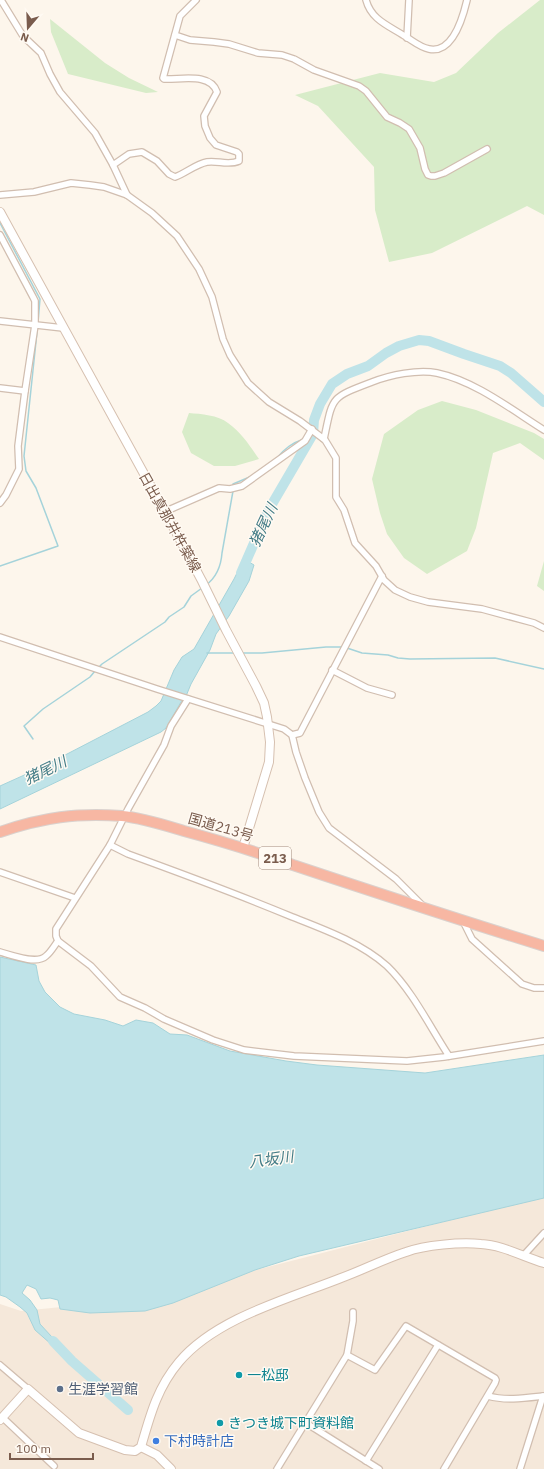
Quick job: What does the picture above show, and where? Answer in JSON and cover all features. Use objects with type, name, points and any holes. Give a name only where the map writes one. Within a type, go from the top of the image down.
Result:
[{"type":"highway","name":"国道213号","points":[[0,832],[27,823],[54,817],[94,815],[124,816],[155,823],[243,848],[427,910],[544,946]]},
{"type":"main road","name":"日出真那井杵築線","points":[[0,212],[202,581],[264,703],[270,742],[269,762],[243,848]]},
{"type":"main road","points":[[1,1418],[28,1389],[79,1433],[125,1450],[135,1451],[141,1447],[153,1406],[167,1379],[179,1362],[202,1340],[246,1315],[406,1252],[437,1245],[481,1244],[500,1248],[544,1264]]},
{"type":"main road","points":[[141,1447],[157,1455],[171,1469]]},
{"type":"street","points":[[1,0],[23,36],[41,53],[60,92],[95,133],[113,165],[127,195]]},
{"type":"street","points":[[113,165],[128,154],[142,152],[157,161],[169,174],[175,177],[208,161],[235,163],[239,161],[239,154],[237,152],[216,145],[210,138],[205,126],[204,116],[217,92],[216,90],[209,83],[198,79],[164,80],[163,78],[180,16],[196,0]]},
{"type":"street","points":[[366,0],[373,15],[380,22],[420,46],[430,49],[436,49],[445,45],[454,37],[467,0]]},
{"type":"street","points":[[407,38],[409,0]]},
{"type":"street","points":[[175,35],[190,40],[228,44],[258,53],[282,55],[314,70],[359,86],[366,91],[387,117],[409,129],[420,148],[428,175],[435,176],[444,173],[487,149]]},
{"type":"street","points":[[0,195],[34,192],[72,184],[104,187],[127,195],[152,213],[177,236],[198,269],[212,297],[223,339],[230,355],[248,383],[269,402],[312,429],[324,439],[336,458],[336,497],[344,510],[355,543],[395,590],[410,597],[428,602],[482,609],[534,623],[544,628]]},
{"type":"street","points":[[0,235],[33,297],[38,325],[24,391],[18,446],[19,469],[6,495],[0,503]]},
{"type":"street","points":[[0,321],[63,328]]},
{"type":"street","points":[[324,439],[332,406],[335,400],[342,394],[386,377],[422,372],[437,373],[455,378],[474,387],[544,430]]},
{"type":"street","points":[[0,388],[24,391]]},
{"type":"street","points":[[164,512],[219,488],[236,488],[242,486],[304,441],[312,429]]},
{"type":"street","points":[[292,735],[300,733],[382,576]]},
{"type":"street","points":[[0,637],[157,690],[284,729],[292,735],[305,778],[319,812],[329,828],[396,879],[427,910]]},
{"type":"street","points":[[332,670],[367,688],[392,695]]},
{"type":"street","points":[[188,699],[171,726],[164,745],[124,816],[110,845],[56,929],[58,941],[91,966],[120,997],[164,1019],[213,1040],[244,1050],[294,1056],[407,1061],[544,1041]]},
{"type":"street","points":[[110,845],[128,854],[212,884],[336,935],[373,955],[393,972],[407,990],[449,1056]]},
{"type":"street","points":[[0,872],[75,898]]},
{"type":"street","points":[[463,921],[472,939],[522,984],[534,988],[544,988]]},
{"type":"street","points":[[0,952],[33,960],[42,959],[47,956],[58,941]]},
{"type":"street","points":[[523,1256],[544,1233]]},
{"type":"street","points":[[277,1469],[347,1355],[353,1321],[353,1312]]},
{"type":"street","points":[[347,1355],[375,1370],[406,1326],[495,1378],[495,1383],[488,1396],[444,1469]]},
{"type":"street","points":[[366,1461],[438,1345]]},
{"type":"street","points":[[0,1365],[28,1389]]},
{"type":"street","points":[[488,1396],[511,1399],[544,1396],[520,1469]]},
{"type":"street","points":[[1,1418],[54,1466]]},
{"type":"street","points":[[306,1422],[379,1469]]},
{"type":"shaded area","points":[[544,1196],[544,1469],[0,1469],[0,1304],[21,1311],[143,1299]]},
{"type":"green space","points":[[540,0],[544,0],[544,215],[527,206],[432,253],[389,262],[375,210],[374,167],[318,106],[295,95],[380,73],[434,82],[456,73],[498,33]]},
{"type":"green space","points":[[50,19],[105,63],[129,78],[158,92],[146,93],[68,74],[51,32]]},
{"type":"green space","points":[[442,401],[476,410],[534,433],[544,439],[544,460],[520,443],[493,453],[476,528],[467,551],[427,574],[404,558],[387,534],[380,513],[372,479],[384,434],[418,410]]},
{"type":"green space","points":[[189,413],[209,415],[224,420],[241,435],[259,459],[235,466],[214,466],[191,453],[182,432]]},
{"type":"green space","points":[[544,561],[544,591],[537,586]]},
{"type":"water","points":[[244,559],[254,565],[249,581],[229,616],[216,634],[210,650],[191,684],[184,701],[181,702],[166,728],[161,732],[0,809],[0,786],[42,767],[148,712],[161,701],[174,670],[182,657],[194,649]]},
{"type":"water","name":"八坂川","points":[[0,957],[36,965],[39,981],[45,992],[60,1007],[74,1014],[105,1020],[123,1026],[136,1020],[153,1023],[170,1034],[187,1035],[230,1051],[317,1065],[425,1073],[544,1055],[544,1198],[299,1256],[255,1270],[173,1303],[145,1311],[90,1313],[60,1309],[58,1300],[50,1298],[41,1299],[36,1289],[27,1285],[22,1293],[30,1300],[37,1310],[40,1324],[63,1349],[60,1352],[35,1330],[27,1313],[6,1297],[0,1295]]},
{"type":"waterway","points":[[0,223],[40,299],[38,323]]},
{"type":"waterway","points":[[0,566],[58,546],[36,488],[26,471],[24,456],[37,332]]},
{"type":"waterway","name":"猪尾川","points":[[241,573],[268,511],[313,434],[314,420],[320,404],[332,384],[347,374],[368,366],[399,346],[419,340],[429,341],[500,366],[511,373],[544,402]]},
{"type":"waterway","points":[[277,458],[289,446],[304,439]]},
{"type":"waterway","points":[[233,487],[233,484],[252,476]]},
{"type":"waterway","points":[[206,585],[216,575],[219,567],[233,491]]},
{"type":"waterway","points":[[98,668],[165,622],[169,617],[184,607],[191,596],[202,588]]},
{"type":"waterway","points":[[241,653],[262,653],[326,647],[343,647]]},
{"type":"waterway","points":[[347,648],[362,653],[388,655],[410,659],[495,658],[544,669]]},
{"type":"waterway","points":[[207,653],[236,653]]},
{"type":"waterway","points":[[33,739],[24,726],[43,709],[90,677],[95,671]]},
{"type":"waterway","points":[[53,1341],[72,1361],[128,1410]]},
{"type":"place","name":"一松邸","points":[[239,1375]]},
{"type":"place","name":"生涯学習館","points":[[60,1389]]},
{"type":"place","name":"きつき城下町資料館","points":[[220,1423]]},
{"type":"place","name":"下村時計店","points":[[156,1441]]}]
